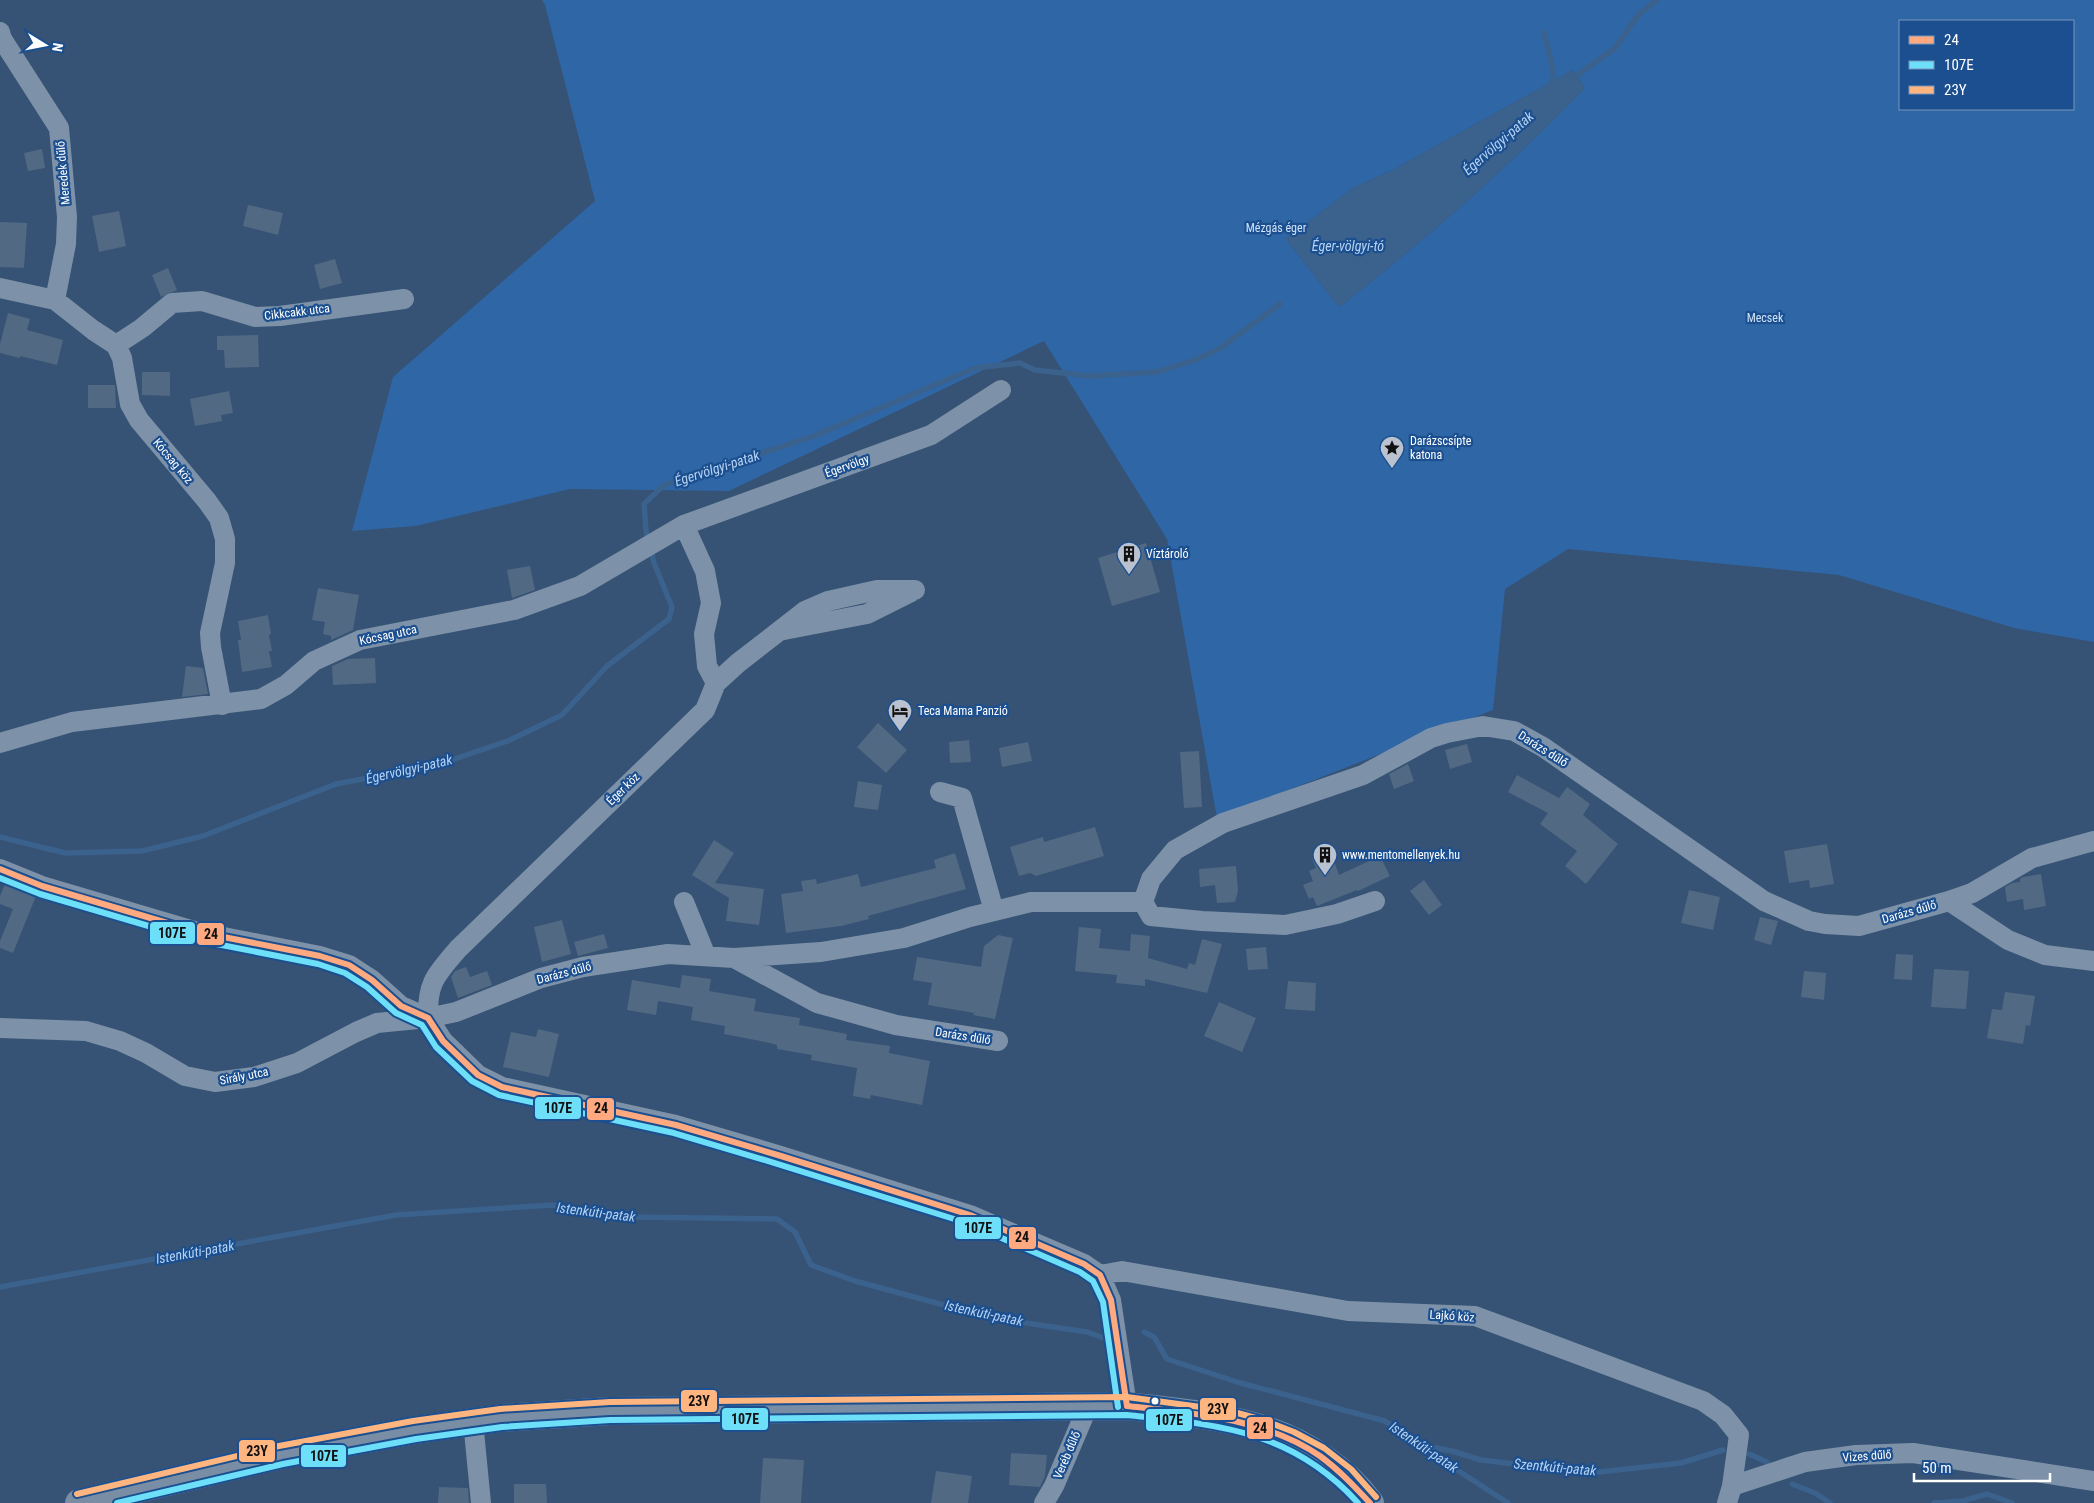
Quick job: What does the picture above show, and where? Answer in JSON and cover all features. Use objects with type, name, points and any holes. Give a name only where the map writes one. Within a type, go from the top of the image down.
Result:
[{"type":"main road","points":[[79,1503],[281,1455],[473,1421],[610,1411],[1127,1406],[1196,1413],[1265,1428],[1313,1450],[1347,1476],[1370,1503]]},
{"type":"street","name":"Meredek dűlő","points":[[0,32],[2,39],[59,128],[67,217],[66,244],[55,300]]},
{"type":"street","points":[[0,288],[55,300],[93,330],[116,345]]},
{"type":"street","name":"Cikkcakk utca","points":[[116,345],[142,328],[172,303],[202,301],[256,317],[280,316],[404,299]]},
{"type":"street","name":"Kócsag köz","points":[[116,345],[122,358],[130,404],[139,420],[219,518],[225,539],[225,563],[210,633],[222,705]]},
{"type":"street","name":"Égervölgy","points":[[684,525],[931,435],[1001,390]]},
{"type":"street","points":[[684,525],[705,571],[711,603],[704,634],[707,666],[716,684],[738,663],[805,611],[828,601],[877,590],[915,590],[867,614],[780,631]]},
{"type":"street","name":"Kócsag utca","points":[[0,743],[72,722],[261,699],[286,685],[314,660],[360,640],[514,610],[580,586],[684,525]]},
{"type":"street","name":"Éger köz","points":[[428,1018],[428,997],[436,976],[458,949],[705,710],[716,684]]},
{"type":"street","name":"Darázs dűlő","points":[[428,1018],[456,1012],[541,978],[582,967],[668,954],[734,958],[820,952],[904,938],[1031,902],[1143,902],[1151,879],[1175,850],[1223,823],[1363,775],[1431,738],[1483,726],[1514,731],[1543,748],[1764,902],[1792,915],[1825,924],[1859,926],[1950,901],[1972,892],[2032,858],[2094,842]]},
{"type":"street","points":[[940,792],[962,798],[994,911]]},
{"type":"street","points":[[0,869],[42,886],[198,932],[320,956],[349,965],[372,980],[401,1006],[428,1018],[443,1041],[478,1075],[502,1087],[676,1125],[781,1156],[970,1215],[1084,1264],[1100,1276],[1111,1300],[1127,1406]]},
{"type":"street","points":[[1143,902],[1151,916],[1202,921],[1285,925],[1337,914],[1374,901]]},
{"type":"street","name":"Darázs dűlő","points":[[1950,901],[2008,940],[2045,955],[2094,961]]},
{"type":"street","points":[[684,902],[706,956]]},
{"type":"street","name":"Darázs dűlő","points":[[734,958],[817,1004],[896,1025],[998,1041]]},
{"type":"street","name":"Sirály utca","points":[[0,1028],[86,1031],[120,1041],[146,1053],[185,1076],[215,1082],[254,1077],[297,1063],[377,1023],[428,1018]]},
{"type":"street","name":"Lajkó köz","points":[[1100,1276],[1122,1271],[1348,1311],[1475,1316],[1703,1401],[1723,1415],[1739,1435],[1730,1495]]},
{"type":"street","name":"Veréb dűlő","points":[[1044,1503],[1054,1486],[1088,1406]]},
{"type":"street","points":[[473,1421],[481,1503]]},
{"type":"street","name":"Vizes dűlő","points":[[1730,1495],[1805,1462],[1856,1455],[1913,1453],[2094,1481]]},
{"type":"green space","name":"Mecsek","points":[[542,0],[2094,0],[2094,642],[2014,628],[1839,575],[1568,549],[1505,589],[1493,710],[1217,818],[1167,539],[1044,341],[729,491],[570,489],[416,526],[352,531],[393,377],[595,201],[545,5]],"holes":[[[1573,70],[1585,88],[1466,202],[1339,307],[1286,239],[1353,188],[1393,170]]]},
{"type":"water","name":"Éger-völgyi-tó","points":[[1573,70],[1585,88],[1466,202],[1339,307],[1286,239],[1353,188],[1393,170]]},
{"type":"building","points":[[42,149],[45,168],[28,171],[24,153]]},
{"type":"building","points":[[248,205],[283,213],[278,235],[243,226]]},
{"type":"building","points":[[119,211],[126,246],[99,252],[92,216]]},
{"type":"building","points":[[0,222],[27,223],[24,268],[0,267]]},
{"type":"building","points":[[335,259],[342,283],[320,289],[314,265]]},
{"type":"building","points":[[168,268],[177,290],[161,297],[152,275]]},
{"type":"building","points":[[8,313],[30,319],[27,330],[63,340],[57,365],[0,353],[0,344]]},
{"type":"building","points":[[258,335],[259,367],[225,368],[224,350],[217,350],[217,336]]},
{"type":"building","points":[[142,372],[170,372],[170,396],[142,395]]},
{"type":"building","points":[[88,385],[115,385],[116,408],[88,408]]},
{"type":"building","points":[[229,391],[233,413],[221,415],[222,421],[195,426],[190,399]]},
{"type":"building","name":"Víztároló","points":[[1146,543],[1160,592],[1112,606],[1098,558]]},
{"type":"building","points":[[530,566],[535,590],[512,598],[507,570]]},
{"type":"building","points":[[318,588],[359,595],[353,630],[331,640],[331,636],[323,634],[325,622],[312,620]]},
{"type":"building","points":[[268,615],[272,651],[269,651],[272,667],[242,672],[238,640],[241,640],[238,621]]},
{"type":"building","points":[[375,658],[376,683],[333,685],[332,666],[348,659]]},
{"type":"building","points":[[186,666],[203,668],[208,694],[182,697]]},
{"type":"building","points":[[878,723],[907,750],[886,773],[857,747]]},
{"type":"building","points":[[969,740],[971,762],[950,763],[949,742]]},
{"type":"building","points":[[1028,742],[1032,761],[1002,767],[999,748]]},
{"type":"building","points":[[1467,744],[1472,762],[1450,769],[1445,750]]},
{"type":"building","points":[[1199,751],[1202,807],[1184,808],[1180,752]]},
{"type":"building","points":[[1408,764],[1414,781],[1394,789],[1389,774]]},
{"type":"building","points":[[1517,775],[1559,798],[1567,787],[1590,804],[1583,815],[1618,844],[1586,884],[1565,866],[1577,851],[1540,824],[1548,813],[1508,792]]},
{"type":"building","points":[[858,781],[882,785],[878,810],[854,807]]},
{"type":"building","points":[[1095,827],[1104,856],[1036,876],[1030,873],[1019,876],[1010,847],[1043,837],[1044,842]]},
{"type":"building","points":[[714,840],[734,853],[715,883],[764,889],[759,925],[726,921],[729,898],[692,875]]},
{"type":"building","points":[[1827,844],[1834,884],[1810,888],[1809,880],[1789,883],[1784,851]]},
{"type":"building","points":[[1327,852],[1331,862],[1334,861],[1339,875],[1380,856],[1390,876],[1358,891],[1317,906],[1313,897],[1309,899],[1303,885],[1313,881],[1309,871],[1316,868],[1312,858]]},
{"type":"building","points":[[955,853],[966,889],[868,916],[869,919],[841,926],[786,933],[781,894],[803,891],[801,881],[816,879],[817,884],[858,874],[861,887],[936,868],[934,860]]},
{"type":"building","points":[[1236,866],[1238,891],[1235,902],[1217,903],[1215,885],[1200,887],[1199,869]]},
{"type":"building","points":[[2041,874],[2046,906],[2024,910],[2023,899],[2007,902],[2005,887],[2012,883],[2020,882],[2020,879],[2023,877]]},
{"type":"building","points":[[1424,880],[1442,905],[1429,915],[1410,891]]},
{"type":"building","points":[[5,884],[36,896],[13,953],[0,948],[0,941],[13,909],[0,904],[0,896]]},
{"type":"building","points":[[1689,890],[1720,897],[1713,930],[1681,923]]},
{"type":"building","points":[[1760,917],[1778,921],[1771,945],[1754,940]]},
{"type":"building","points":[[562,920],[571,954],[542,962],[534,927]]},
{"type":"building","points":[[1079,927],[1101,929],[1099,948],[1130,951],[1131,934],[1150,936],[1148,958],[1187,969],[1189,963],[1195,965],[1202,939],[1222,944],[1207,993],[1145,979],[1145,986],[1116,983],[1117,975],[1075,971]]},
{"type":"building","points":[[604,934],[608,948],[578,956],[574,942]]},
{"type":"building","points":[[998,935],[1013,938],[995,1019],[973,1015],[974,1013],[928,1005],[932,983],[913,980],[917,957],[981,967],[984,946]]},
{"type":"building","points":[[1266,947],[1268,969],[1248,970],[1246,949]]},
{"type":"building","points":[[1896,954],[1913,955],[1912,980],[1894,979]]},
{"type":"building","points":[[466,967],[470,977],[487,971],[492,985],[458,998],[451,977],[455,971]]},
{"type":"building","points":[[1934,969],[1969,971],[1966,1009],[1931,1007]]},
{"type":"building","points":[[1804,971],[1826,973],[1824,1000],[1801,997]]},
{"type":"building","points":[[682,975],[711,979],[709,991],[756,999],[754,1011],[800,1018],[799,1025],[847,1034],[846,1040],[890,1046],[889,1053],[930,1061],[922,1105],[871,1095],[870,1099],[853,1096],[857,1068],[811,1060],[812,1055],[777,1049],[777,1045],[770,1043],[724,1034],[725,1026],[691,1020],[693,1007],[658,1001],[656,1015],[627,1010],[632,980],[680,988]]},
{"type":"building","points":[[1288,981],[1316,983],[1315,1011],[1285,1009]]},
{"type":"building","points":[[2005,992],[2035,996],[2030,1026],[2026,1025],[2023,1044],[1987,1038],[1992,1009],[2002,1010]]},
{"type":"building","points":[[1219,1002],[1256,1018],[1242,1052],[1204,1036]]},
{"type":"building","points":[[538,1029],[559,1034],[549,1077],[503,1067],[511,1032],[536,1037]]},
{"type":"building","points":[[1011,1453],[1047,1455],[1045,1476],[1040,1487],[1009,1485]]},
{"type":"building","points":[[763,1458],[804,1460],[801,1503],[760,1503]]},
{"type":"building","points":[[936,1471],[972,1476],[968,1503],[931,1503]]},
{"type":"building","points":[[514,1484],[546,1484],[547,1503],[514,1503]]},
{"type":"building","points":[[439,1487],[468,1488],[469,1503],[438,1503]]},
{"type":"waterway","name":"Égervölgyi-patak","points":[[1572,79],[1615,48],[1639,14],[1657,0]]},
{"type":"waterway","points":[[1544,33],[1553,69],[1553,87]]},
{"type":"waterway","name":"Égervölgyi-patak","points":[[0,837],[65,853],[142,851],[203,836],[336,784],[437,765],[510,740],[562,715],[607,666],[669,619],[672,607],[654,563],[646,531],[644,504],[664,485],[814,436],[975,368],[1020,363],[1035,370],[1089,376],[1157,372],[1195,360],[1219,349],[1280,304]]},
{"type":"waterway","name":"Istenkúti-patak","points":[[0,1287],[396,1215],[553,1205],[627,1217],[777,1219],[795,1232],[811,1265],[855,1281],[992,1318],[1087,1332],[1104,1338]]},
{"type":"waterway","name":"Istenkúti-patak","points":[[1144,1332],[1154,1337],[1167,1359],[1237,1382],[1385,1421],[1508,1503]]},
{"type":"waterway","name":"Szentkúti-patak","points":[[1421,1445],[1452,1451],[1481,1460],[1590,1473],[1681,1463],[1723,1450]]},
{"type":"waterway","name":"Szentkúti-patak","points":[[1749,1454],[1767,1462]]},
{"type":"waterway","name":"Szentkúti-patak","points":[[1792,1484],[1815,1493],[1830,1503]]},
{"type":"waterway","name":"Szentkúti-patak","points":[[1934,1503],[1963,1501],[1987,1494],[2012,1503]]},
{"type":"transit line","name":"24","points":[[0,869],[42,886],[198,932],[320,956],[349,965],[372,980],[401,1006],[428,1018],[443,1041],[478,1075],[502,1087],[676,1125],[781,1156],[970,1215],[1084,1264],[1100,1275],[1111,1300],[1127,1406]]},
{"type":"transit line","name":"107E","points":[[0,878],[40,894],[196,940],[318,964],[345,973],[367,987],[396,1013],[422,1025],[436,1047],[472,1081],[499,1095],[674,1133],[778,1164],[967,1223],[1080,1272],[1093,1281],[1103,1302],[1118,1407]]},
{"type":"transit line","name":"23Y","points":[[77,1494],[279,1446],[413,1421],[500,1409],[610,1402],[1127,1397],[1230,1411],[1263,1420],[1294,1432],[1324,1448],[1351,1469],[1376,1497]]},
{"type":"transit line","name":"24","points":[[1127,1406],[1227,1419],[1276,1433],[1299,1443],[1320,1456],[1352,1484],[1370,1503]]},
{"type":"transit line","name":"107E","points":[[117,1503],[283,1464],[416,1439],[502,1427],[610,1420],[1127,1415],[1193,1423],[1252,1435],[1280,1446],[1307,1460],[1333,1479],[1358,1503]]},
{"type":"place","name":"Darázscsípte katona","points":[[1392,469]]},
{"type":"place","name":"Víztároló","points":[[1129,575]]},
{"type":"place","name":"Teca Mama Panzió","points":[[900,732]]},
{"type":"place","name":"www.mentomellenyek.hu","points":[[1325,876]]},
{"type":"park label","name":"Mézgás éger","points":[[1276,228]]}]
